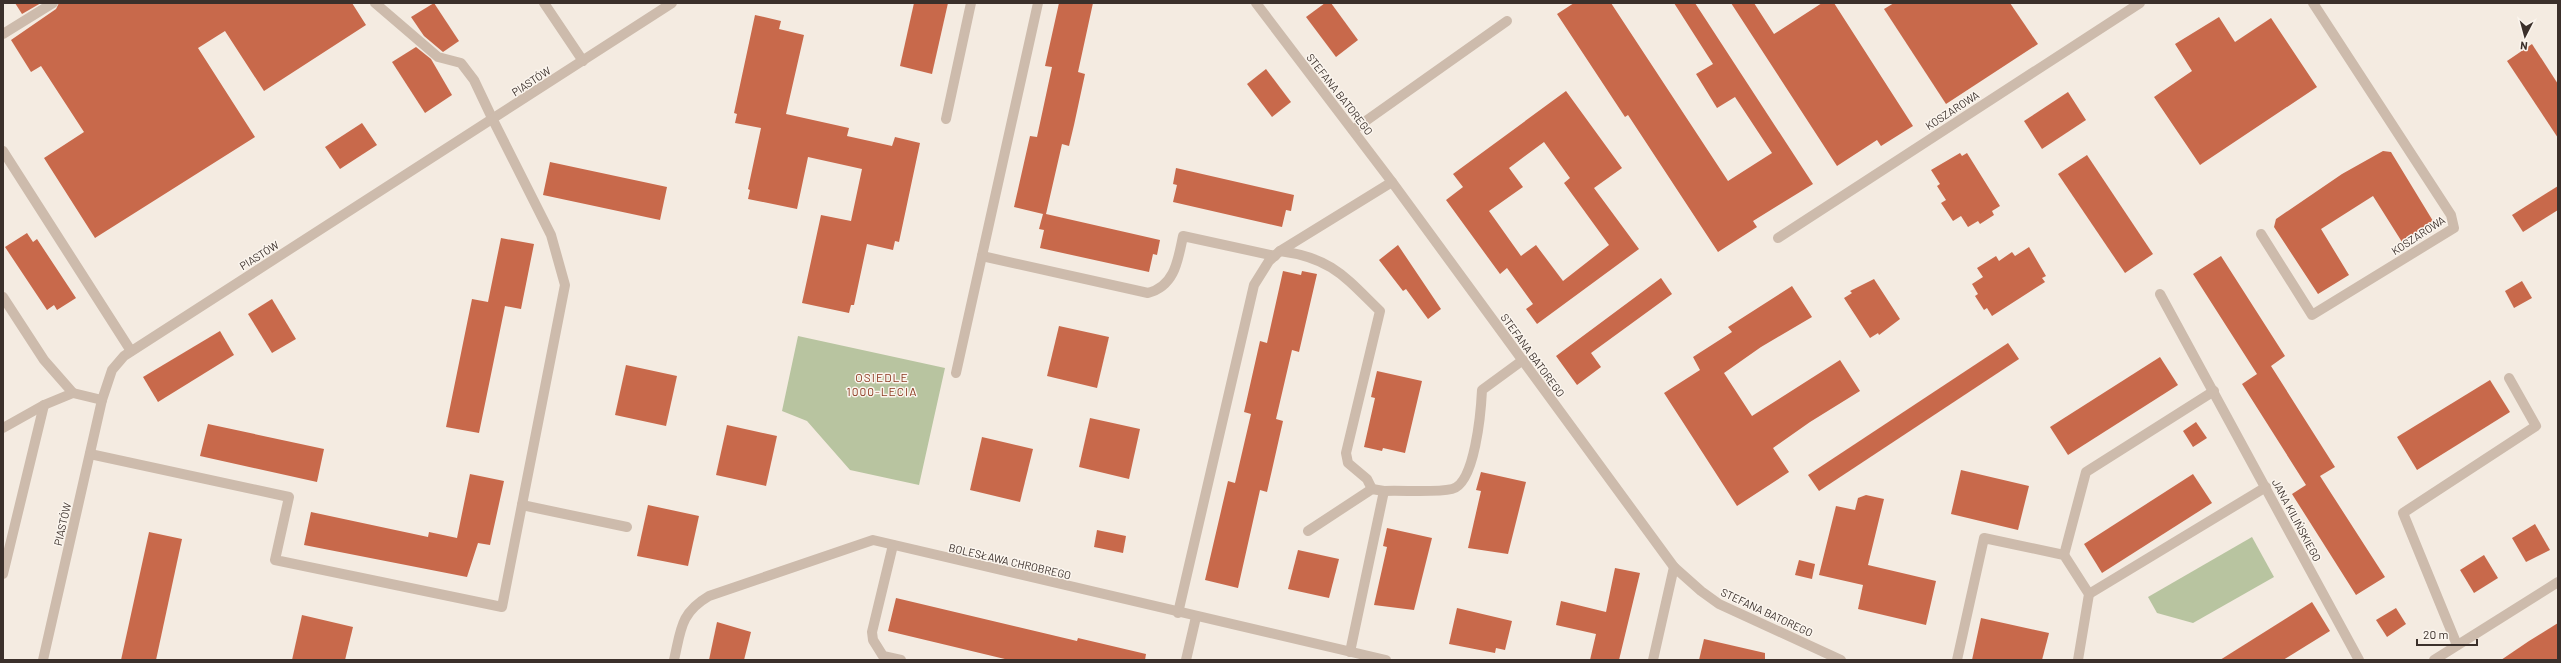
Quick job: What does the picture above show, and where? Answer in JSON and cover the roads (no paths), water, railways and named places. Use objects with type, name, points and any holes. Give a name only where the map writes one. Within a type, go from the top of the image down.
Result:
[{"type":"street","points":[[3,34],[53,3]]},
{"type":"street","points":[[90,454],[289,497],[275,560],[502,607],[565,285],[551,235],[492,120],[474,80],[461,64],[438,57],[375,3]]},
{"type":"street","points":[[544,3],[584,61]]},
{"type":"street","name":"PIASTÓW","points":[[43,660],[102,400],[112,370],[124,356],[672,3]]},
{"type":"street","points":[[946,119],[971,3]]},
{"type":"street","points":[[956,373],[1038,3]]},
{"type":"street","name":"STEFANA BATOREGO","points":[[1256,3],[1392,182],[1674,567],[1701,591],[1720,604],[1841,660]]},
{"type":"street","name":"KOSZAROWA","points":[[1778,238],[2140,3]]},
{"type":"street","name":"KOSZAROWA","points":[[2261,234],[2312,315],[2454,228],[2451,215],[2313,3]]},
{"type":"street","points":[[1353,130],[1507,20]]},
{"type":"street","points":[[3,151],[131,351]]},
{"type":"street","points":[[1178,613],[1249,298],[1259,276],[1278,253],[1392,182]]},
{"type":"street","points":[[982,256],[1148,293],[1158,291],[1170,280],[1183,236],[1278,253],[1310,257],[1330,265],[1380,311],[1346,453],[1348,464],[1367,479],[1372,489]]},
{"type":"street","name":"JANA KILIŃSKIEGO","points":[[2160,294],[2359,660]]},
{"type":"street","points":[[3,297],[44,360],[73,393],[102,400]]},
{"type":"street","points":[[1308,531],[1372,489],[1384,491],[1453,489],[1463,482],[1470,467],[1482,390],[1523,360]]},
{"type":"street","points":[[2458,645],[2403,513],[2536,426],[2509,378]]},
{"type":"street","points":[[2064,555],[2086,472],[2214,391]]},
{"type":"street","points":[[3,428],[44,405],[73,393]]},
{"type":"street","points":[[3,574],[44,405]]},
{"type":"street","points":[[2089,594],[2266,487]]},
{"type":"street","points":[[1350,652],[1384,491]]},
{"type":"street","points":[[522,505],[627,527]]},
{"type":"street","points":[[1957,660],[1984,538],[2064,555],[2089,594],[2078,660]]},
{"type":"street","name":"BOLESŁAWA CHROBREGO","points":[[674,660],[683,619],[698,602],[709,596],[873,540],[1178,613],[1350,652],[1362,657],[1386,660]]},
{"type":"street","points":[[893,545],[872,632],[873,640],[883,656],[901,660]]},
{"type":"street","points":[[1653,660],[1674,567]]},
{"type":"street","points":[[2434,660],[2558,582]]},
{"type":"street","points":[[1186,660],[1196,617]]},
{"type":"district","name":"OSIEDLE 1000-LECIA","points":[[882,384]]}]
